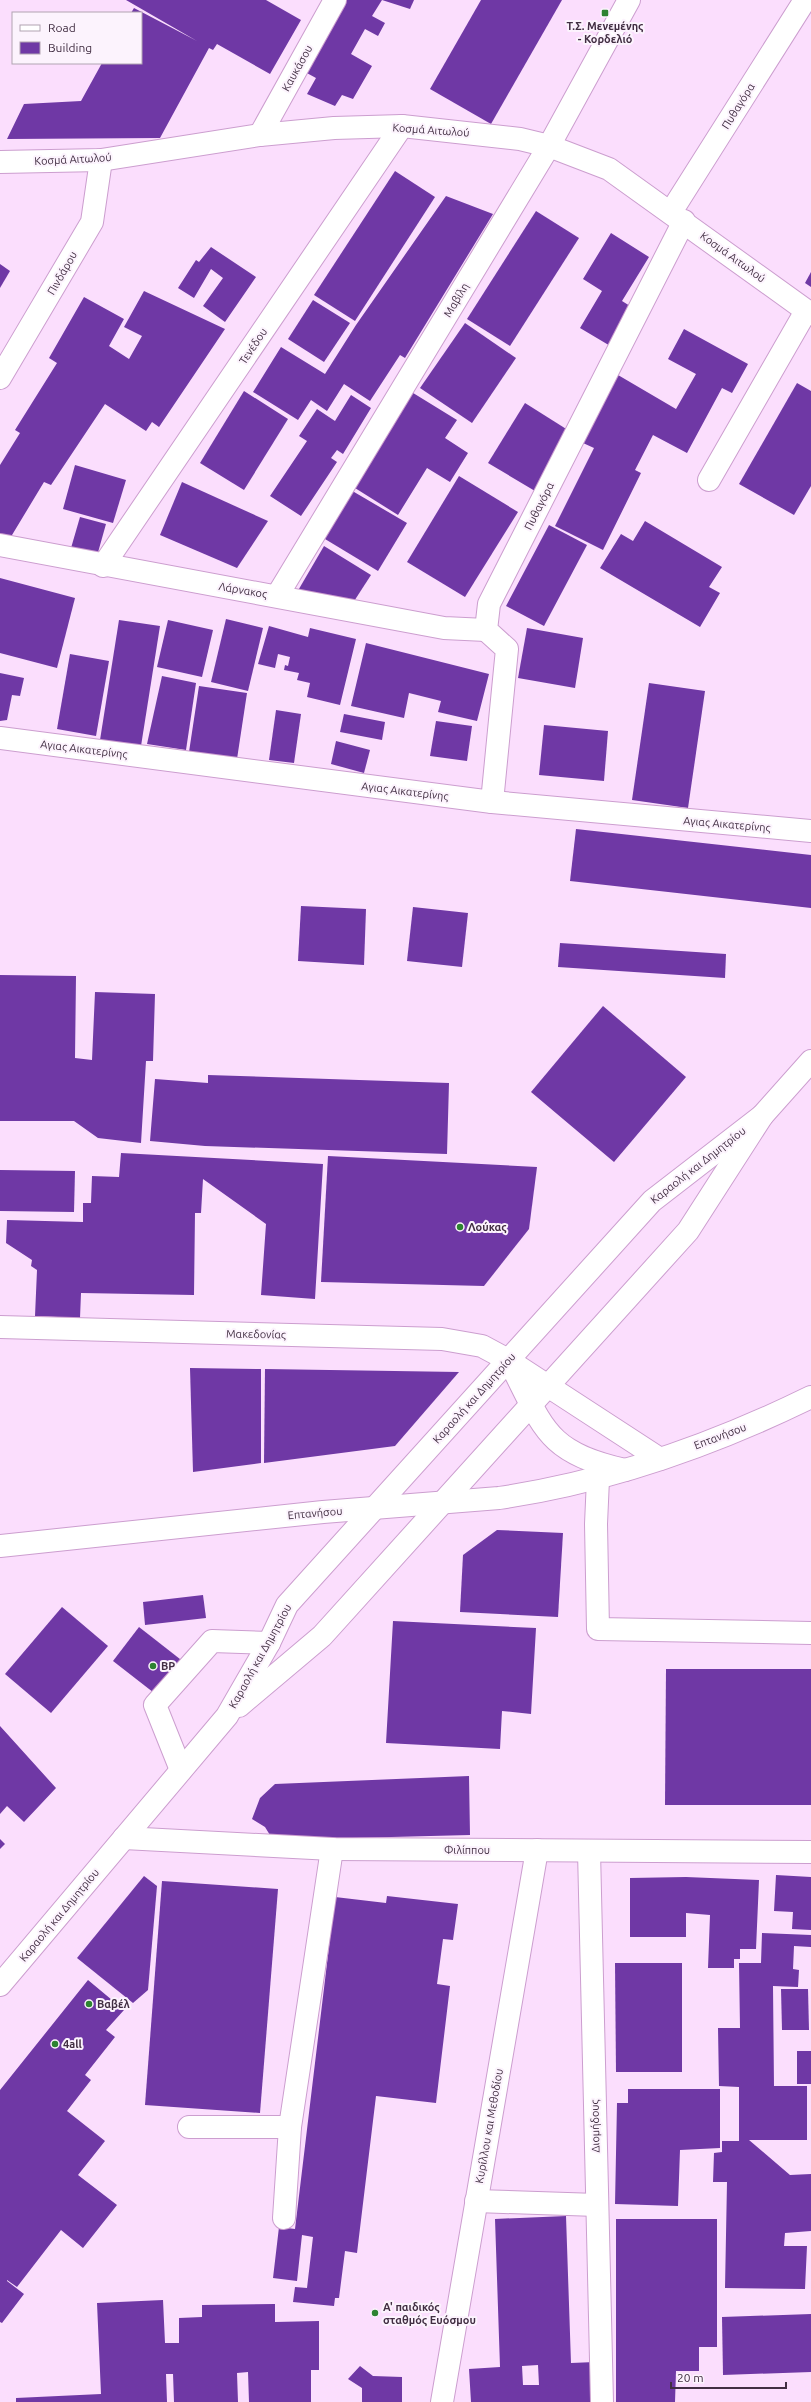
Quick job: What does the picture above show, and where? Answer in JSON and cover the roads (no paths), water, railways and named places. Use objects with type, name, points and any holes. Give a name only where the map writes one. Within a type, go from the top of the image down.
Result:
[{"type":"street","name":"Καυκάσου","points":[[260,135],[335,0]]},
{"type":"street","name":"Μαβίλη","points":[[277,596],[549,146],[628,0]]},
{"type":"street","name":"Πυθαγόρα","points":[[486,630],[489,604],[677,216],[805,0]]},
{"type":"street","name":"Κοσμά Αιτωλού","points":[[0,162],[101,160],[260,135],[334,128],[402,126],[462,131],[549,146],[609,169],[677,216],[808,313]]},
{"type":"street","name":"Τενέδου","points":[[104,566],[402,126]]},
{"type":"street","name":"Πινδάρου","points":[[0,378],[92,222],[101,160]]},
{"type":"street","points":[[709,480],[808,313]]},
{"type":"street","name":"Λάρνακος","points":[[0,545],[104,566],[277,596],[444,628],[486,630]]},
{"type":"street","points":[[486,630],[507,649],[492,802]]},
{"type":"street","name":"Αγιας Αικατερίνης","points":[[0,738],[492,802],[811,831]]},
{"type":"street","name":"Καραολή και Δημητρίου","points":[[227,1716],[322,1636],[688,1230],[762,1116],[811,1061]]},
{"type":"street","name":"Καραολή και Δημητρίου","points":[[0,1985],[227,1716],[269,1644],[287,1605],[652,1201],[762,1116]]},
{"type":"street","name":"Μακεδονίας","points":[[0,1327],[442,1339],[482,1346],[508,1360],[660,1459]]},
{"type":"street","name":"Επτανήσου","points":[[508,1360],[551,1438],[560,1445],[597,1464],[627,1470]]},
{"type":"street","name":"Επτανήσου","points":[[0,1546],[374,1508],[442,1503],[535,1492],[598,1479],[660,1459],[730,1433],[811,1397]]},
{"type":"street","points":[[598,1479],[596,1524],[598,1630],[811,1633]]},
{"type":"street","points":[[182,1770],[154,1705],[212,1641],[269,1644]]},
{"type":"street","name":"Φιλίππου","points":[[124,1838],[332,1849],[811,1852]]},
{"type":"street","points":[[284,2218],[290,2127],[332,1849]]},
{"type":"street","name":"Κυρίλλου και Μεθοδίου","points":[[442,2402],[537,1850]]},
{"type":"street","name":"Διομήδους","points":[[588,1851],[602,2402]]},
{"type":"street","points":[[188,2127],[290,2127]]},
{"type":"street","points":[[476,2201],[597,2205]]},
{"type":"place","name":"Τ.Σ. Μενεμένης - Κορδελιό","points":[[605,13]]},
{"type":"place","name":"Λούκας","points":[[460,1227]]},
{"type":"place","name":"BP","points":[[153,1666]]},
{"type":"place","name":"Βαβέλ","points":[[89,2004]]},
{"type":"place","name":"4all","points":[[55,2044]]},
{"type":"place","name":"Α' παιδικός σταθμός Ευόσμου","points":[[375,2313]]}]
